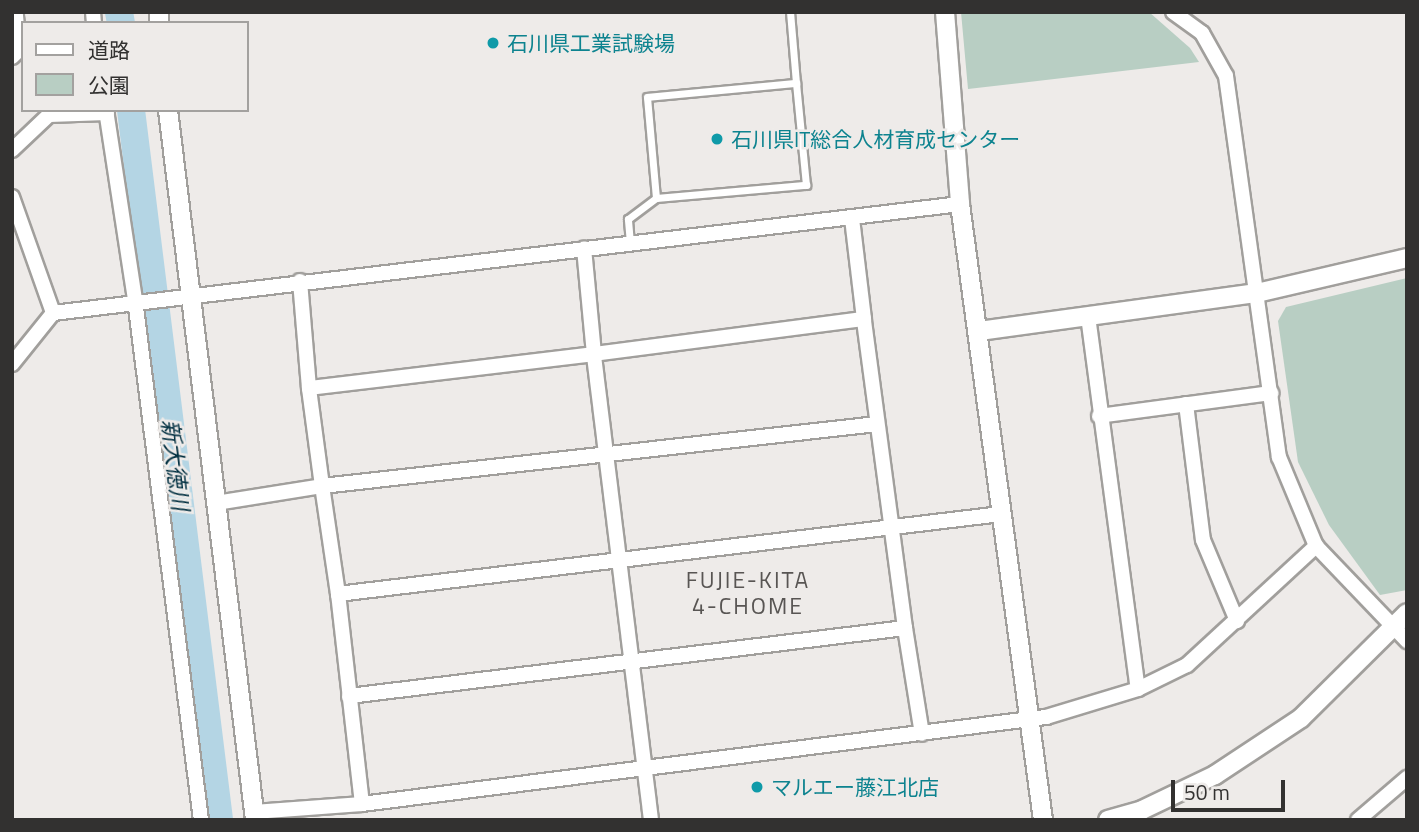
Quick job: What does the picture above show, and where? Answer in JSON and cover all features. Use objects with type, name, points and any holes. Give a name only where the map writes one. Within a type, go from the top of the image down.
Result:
[{"type":"street","points":[[12,57],[19,50],[16,12]]},
{"type":"street","points":[[945,12],[960,204],[1043,820]]},
{"type":"street","points":[[1173,12],[1202,33],[1226,76],[1279,457],[1316,545],[1407,641]]},
{"type":"street","points":[[12,150],[49,115],[106,112],[141,300],[201,820]]},
{"type":"street","points":[[168,112],[188,296],[255,816],[1028,719],[1138,689],[1187,665],[1316,545]]},
{"type":"street","points":[[12,197],[53,313]]},
{"type":"street","points":[[12,364],[53,313],[141,300],[852,219],[960,204]]},
{"type":"street","points":[[852,219],[877,424],[922,734]]},
{"type":"street","points":[[584,248],[616,562],[651,820]]},
{"type":"street","points":[[979,331],[1257,293],[1407,258]]},
{"type":"street","points":[[300,281],[309,387],[338,594],[362,803]]},
{"type":"street","points":[[1088,316],[1099,416],[1138,689]]},
{"type":"street","points":[[309,387],[864,319]]},
{"type":"street","points":[[1099,416],[1270,393]]},
{"type":"street","points":[[1186,404],[1203,540],[1237,621]]},
{"type":"street","points":[[216,503],[322,486],[607,458],[877,424]]},
{"type":"street","points":[[338,594],[1001,514]]},
{"type":"street","points":[[1108,820],[1142,810],[1215,775],[1301,718],[1407,613]]},
{"type":"street","points":[[349,696],[631,664],[905,628]]},
{"type":"street","points":[[1358,820],[1405,783]]},
{"type":"lane","points":[[630,243],[628,219],[656,198],[806,185],[790,12]]},
{"type":"lane","points":[[656,198],[647,97],[796,83]]},
{"type":"green space","points":[[961,12],[1149,12],[1190,48],[1199,62],[968,89]]},
{"type":"green space","points":[[1407,278],[1407,590],[1380,595],[1329,525],[1298,462],[1278,321],[1286,307]]},
{"type":"waterway","name":"新大徳川","points":[[119,12],[121,21]]},
{"type":"waterway","name":"新大徳川","points":[[131,112],[219,820]]},
{"type":"place","name":"石川県工業試験場","points":[[493,43]]},
{"type":"place","name":"石川県IT総合人材育成センター","points":[[717,139]]},
{"type":"place","name":"マルエー藤江北店","points":[[757,787]]},
{"type":"district","name":"FUJIE-KITA 4-CHOME","points":[[748,593]]}]
